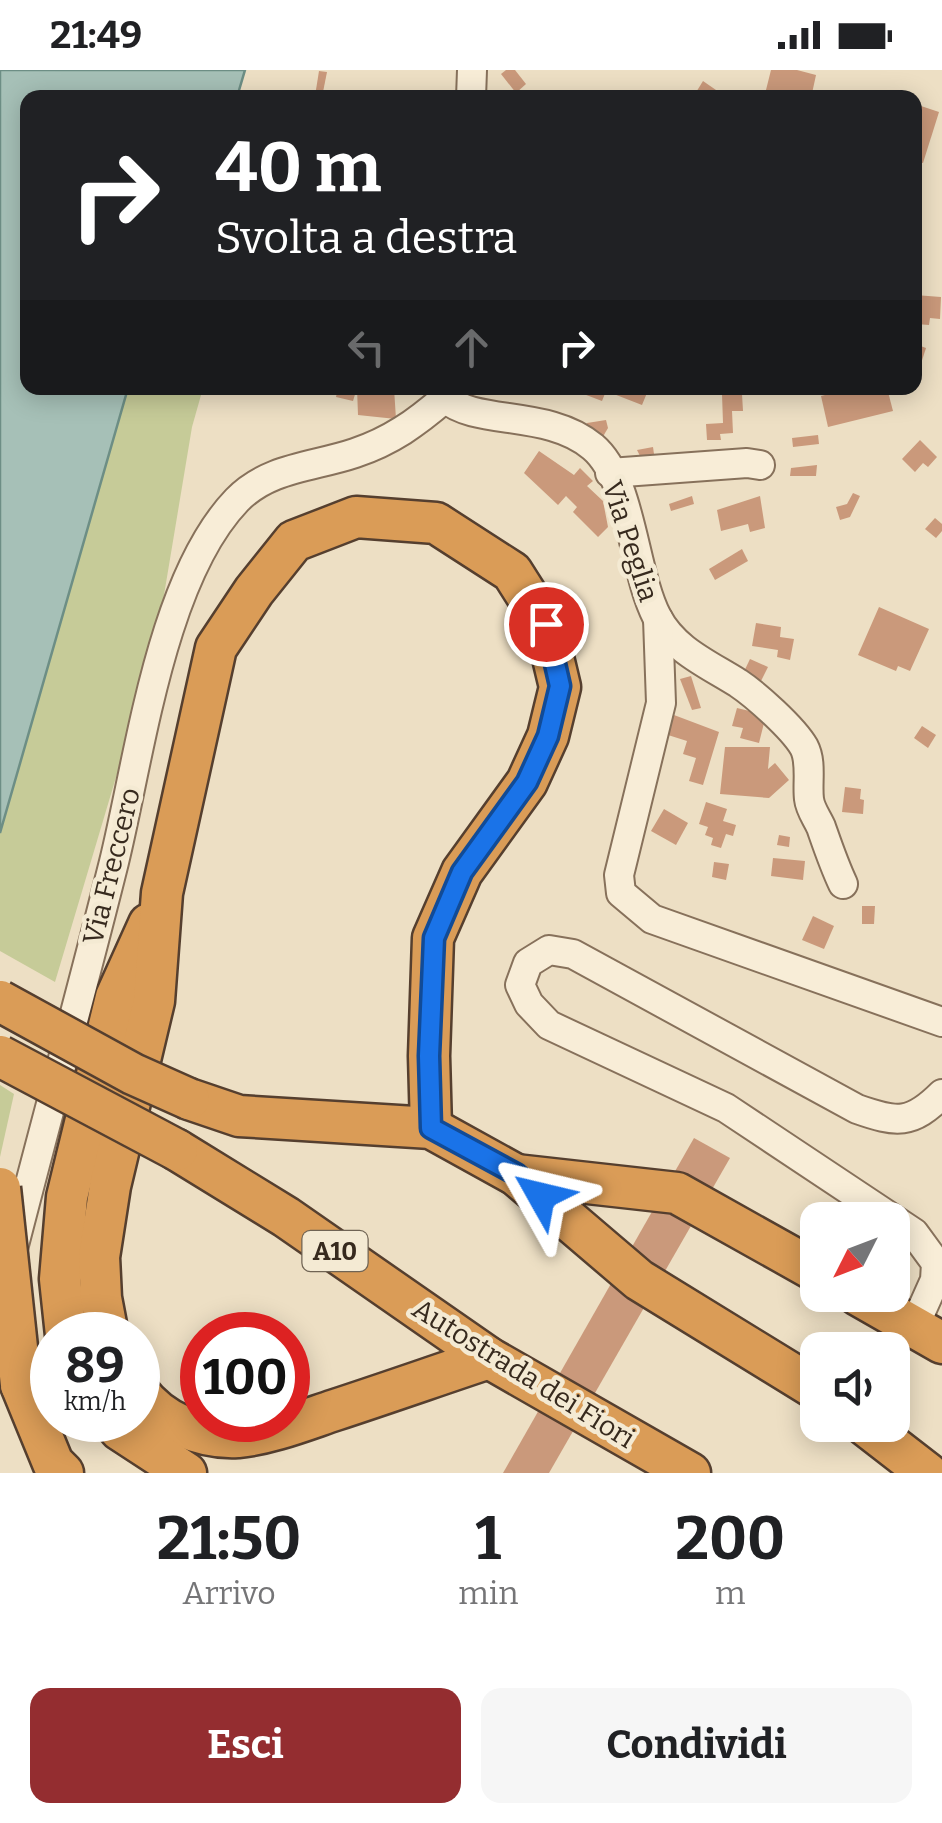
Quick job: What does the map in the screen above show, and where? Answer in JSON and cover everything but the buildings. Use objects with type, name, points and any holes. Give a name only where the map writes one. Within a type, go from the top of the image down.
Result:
[{"type":"highway","points":[[103,1312],[99,1257],[110,1186],[154,1002],[162,893],[216,648],[294,541],[356,517],[436,523],[512,572],[546,624],[560,686],[548,736],[527,782],[462,872],[434,938],[429,1056],[431,1128]]},
{"type":"highway","points":[[64,1312],[60,1279],[71,1180],[116,997],[162,893]]},
{"type":"highway","points":[[0,1001],[132,1074],[239,1116],[431,1128],[516,1174],[638,1280],[800,1379]]},
{"type":"highway","name":"Autostrada dei Fiori","points":[[0,1056],[177,1150],[286,1217],[489,1358],[690,1473]]},
{"type":"highway","points":[[516,1174],[678,1193],[800,1262]]},
{"type":"highway","points":[[0,1188],[22,1385],[53,1463],[63,1473]]},
{"type":"highway","points":[[888,1312],[928,1335]]},
{"type":"highway","points":[[160,1413],[181,1427],[214,1436],[240,1436],[302,1421],[489,1358]]},
{"type":"highway","points":[[138,1442],[186,1473]]},
{"type":"highway","points":[[887,1442],[926,1473]]},
{"type":"street","name":"Via Peglia","points":[[282,470],[354,454],[400,435],[443,395]]},
{"type":"street","name":"Via Peglia","points":[[446,395],[456,408],[565,428],[596,449],[610,473],[632,532],[644,588],[658,619]]},
{"type":"street","points":[[610,473],[760,465]]},
{"type":"street","name":"Via Freccero","points":[[0,1297],[179,598],[206,538],[240,497],[282,470]]},
{"type":"street","points":[[658,619],[673,641],[742,686],[805,748],[810,775],[809,803],[843,884]]},
{"type":"street","points":[[658,619],[661,703],[619,875],[622,893],[652,919],[942,1022]]},
{"type":"street","points":[[928,1335],[936,1264],[914,1233],[726,1108],[548,1025],[529,1004],[520,986],[528,963],[548,950],[573,954],[858,1109],[892,1122],[925,1112],[942,1094]]},
{"type":"green space","points":[[126,395],[201,395],[192,427],[156,643],[55,982],[0,951],[0,831]]},
{"type":"green space","points":[[0,1085],[14,1094],[0,1157]]},
{"type":"water","points":[[0,70],[245,70],[239,90],[20,90],[20,395],[126,395],[0,833]]},
{"type":"route","points":[[541,1196],[516,1174],[431,1128],[429,1056],[434,938],[462,872],[527,782],[548,736],[560,686],[546,624]]}]
